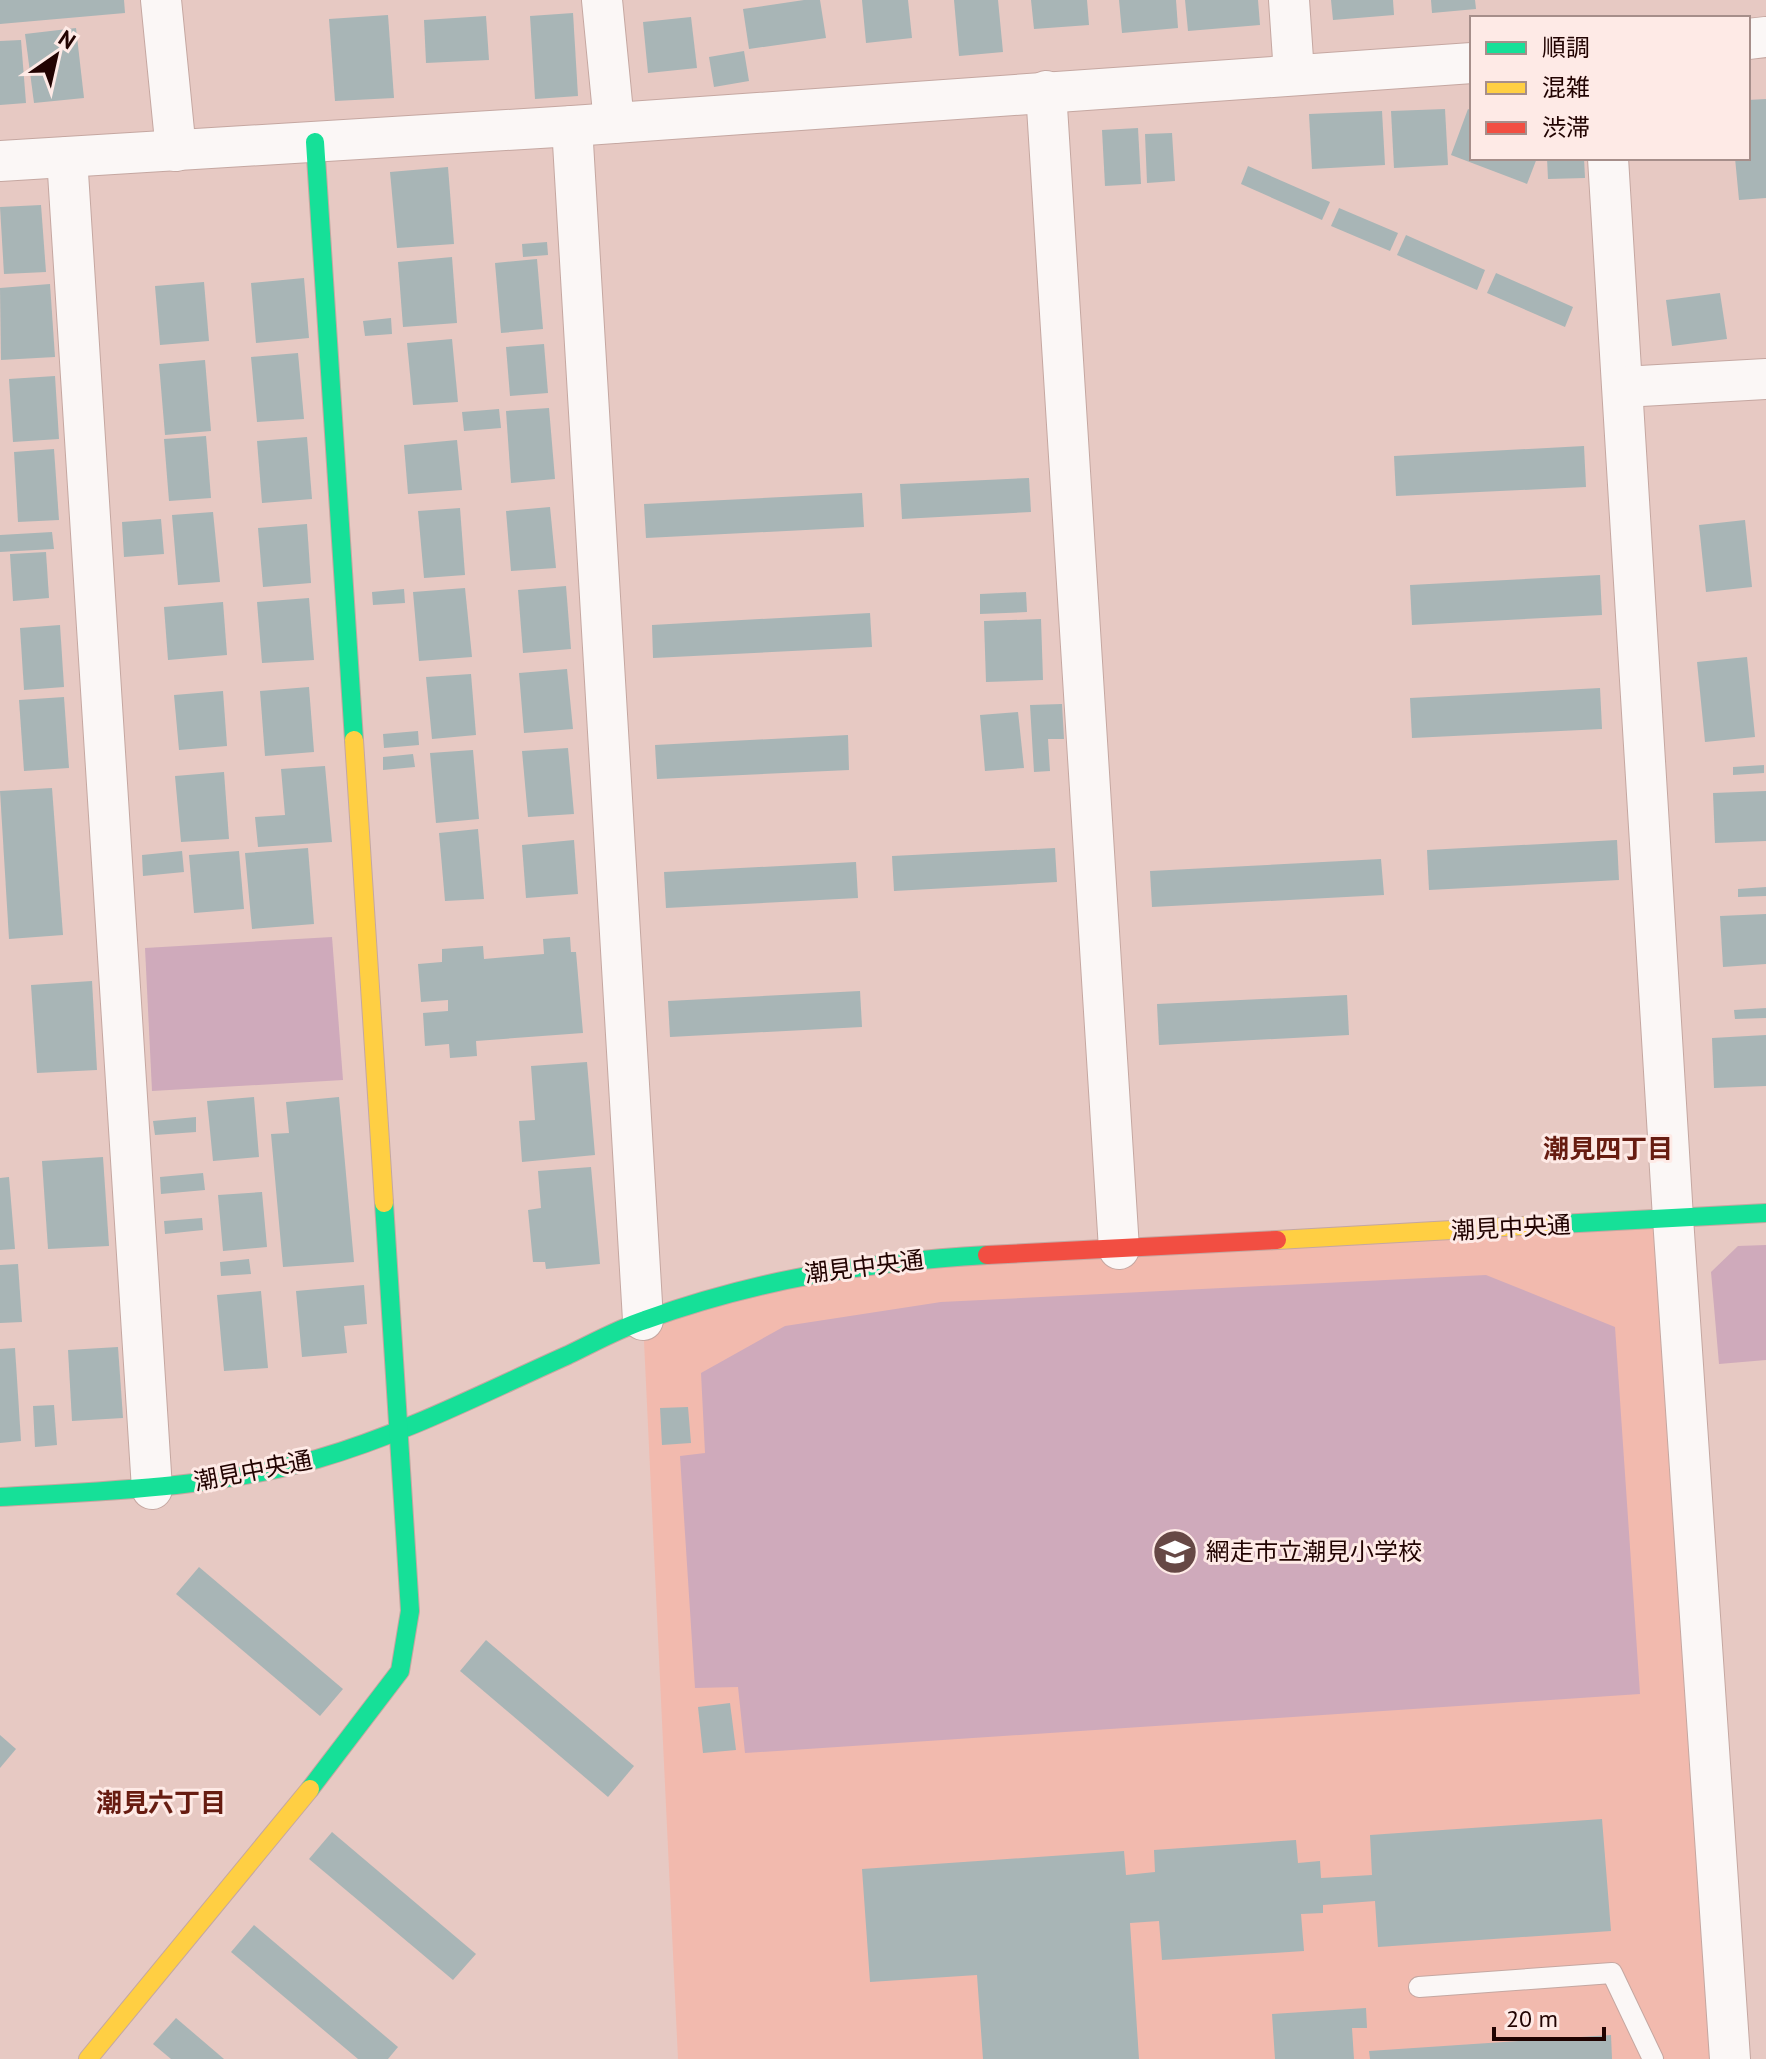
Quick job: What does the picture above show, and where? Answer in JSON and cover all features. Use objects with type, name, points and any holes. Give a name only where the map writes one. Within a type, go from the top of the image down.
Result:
[{"type":"street","points":[[161,0],[176,151]]},
{"type":"street","points":[[602,0],[614,123]]},
{"type":"street","points":[[1289,0],[1294,74]]},
{"type":"street","points":[[0,161],[572,126],[1470,63]]},
{"type":"street","points":[[1046,91],[1119,1249]]},
{"type":"street","points":[[572,126],[643,1320]]},
{"type":"street","points":[[88,2059],[200,1927],[368,1717],[400,1671],[410,1611],[396,1433],[315,142]]},
{"type":"street","points":[[67,157],[152,1489]]},
{"type":"street","points":[[1608,160],[1673,1218],[1730,2059]]},
{"type":"street","points":[[1623,387],[1766,379]]},
{"type":"street","name":"潮見中央通","points":[[0,1497],[152,1489],[234,1478],[316,1459],[396,1433],[643,1320],[786,1277],[922,1259],[1766,1213]]},
{"type":"lane","points":[[1419,1987],[1612,1973],[1653,2059]]},
{"type":"shaded area","points":[[332,937],[343,1080],[152,1091],[145,948]]},
{"type":"shaded area","name":"網走市立潮見小学校","points":[[1673,1218],[1730,2059],[678,2059],[643,1320],[786,1277]]},
{"type":"shaded area","points":[[1766,1245],[1766,1360],[1719,1364],[1711,1272],[1738,1246]]},
{"type":"shaded area","points":[[1486,1275],[1615,1327],[1640,1694],[745,1753],[738,1687],[695,1688],[680,1456],[705,1453],[701,1373],[785,1326],[941,1302]]},
{"type":"building","points":[[0,0],[124,0],[125,13],[0,24]]},
{"type":"building","points":[[820,0],[826,38],[749,49],[743,9]]},
{"type":"building","points":[[862,0],[908,0],[912,38],[866,43]]},
{"type":"building","points":[[954,0],[998,0],[1003,52],[959,56]]},
{"type":"building","points":[[1031,0],[1087,0],[1089,25],[1034,29]]},
{"type":"building","points":[[1119,0],[1176,0],[1178,28],[1122,33]]},
{"type":"building","points":[[1185,0],[1258,0],[1260,25],[1188,31]]},
{"type":"building","points":[[1331,0],[1393,0],[1394,15],[1333,20]]},
{"type":"building","points":[[1431,0],[1475,0],[1476,9],[1432,13]]},
{"type":"building","points":[[573,13],[578,96],[535,99],[530,16]]},
{"type":"building","points":[[388,15],[394,98],[335,101],[329,19]]},
{"type":"building","points":[[486,16],[489,60],[426,63],[424,20]]},
{"type":"building","points":[[691,17],[697,68],[648,73],[643,22]]},
{"type":"building","points":[[76,28],[84,98],[34,103],[25,34]]},
{"type":"building","points":[[21,40],[26,103],[0,105],[0,41]]},
{"type":"building","points":[[744,51],[749,81],[714,87],[709,57]]},
{"type":"building","points":[[1766,99],[1766,198],[1739,200],[1735,160],[1750,160],[1750,100]]},
{"type":"building","points":[[1445,109],[1448,165],[1394,168],[1391,111]]},
{"type":"building","points":[[1468,109],[1470,160],[1536,160],[1527,184],[1451,155]]},
{"type":"building","points":[[1382,111],[1385,165],[1312,169],[1309,114]]},
{"type":"building","points":[[1138,128],[1141,184],[1105,186],[1102,130]]},
{"type":"building","points":[[1172,133],[1175,181],[1147,183],[1145,134]]},
{"type":"building","points":[[1547,160],[1584,160],[1585,178],[1548,179]]},
{"type":"building","points":[[1248,166],[1330,202],[1322,220],[1241,184]]},
{"type":"building","points":[[448,167],[454,244],[397,248],[390,172]]},
{"type":"building","points":[[41,205],[46,272],[4,274],[0,207]]},
{"type":"building","points":[[1339,208],[1398,233],[1390,251],[1331,226]]},
{"type":"building","points":[[1406,235],[1485,270],[1477,290],[1397,255]]},
{"type":"building","points":[[547,242],[548,255],[523,257],[522,244]]},
{"type":"building","points":[[452,257],[457,323],[403,327],[398,262]]},
{"type":"building","points":[[537,259],[543,329],[501,333],[495,263]]},
{"type":"building","points":[[1496,273],[1573,307],[1565,327],[1487,293]]},
{"type":"building","points":[[304,278],[309,338],[256,343],[251,283]]},
{"type":"building","points":[[204,282],[209,341],[160,345],[155,286]]},
{"type":"building","points":[[50,284],[55,357],[1,360],[0,288]]},
{"type":"building","points":[[1720,293],[1727,339],[1672,346],[1666,300]]},
{"type":"building","points":[[391,318],[392,334],[365,336],[363,321]]},
{"type":"building","points":[[452,339],[458,402],[413,405],[407,343]]},
{"type":"building","points":[[544,344],[548,393],[510,396],[506,347]]},
{"type":"building","points":[[298,353],[304,419],[257,422],[251,357]]},
{"type":"building","points":[[205,360],[211,431],[165,435],[159,364]]},
{"type":"building","points":[[55,376],[59,439],[13,442],[9,379]]},
{"type":"building","points":[[549,408],[555,479],[511,483],[506,411]]},
{"type":"building","points":[[499,409],[501,428],[464,431],[462,412]]},
{"type":"building","points":[[206,436],[211,498],[169,501],[164,439]]},
{"type":"building","points":[[307,437],[312,499],[262,503],[257,441]]},
{"type":"building","points":[[457,440],[462,490],[408,494],[404,445]]},
{"type":"building","points":[[1584,446],[1586,487],[1396,496],[1394,456]]},
{"type":"building","points":[[54,449],[59,520],[18,522],[14,452]]},
{"type":"building","points":[[1029,478],[1031,512],[902,519],[900,484]]},
{"type":"building","points":[[862,493],[864,527],[646,538],[644,504]]},
{"type":"building","points":[[550,507],[556,568],[511,571],[506,511]]},
{"type":"building","points":[[460,508],[465,575],[424,578],[418,511]]},
{"type":"building","points":[[213,512],[220,582],[178,585],[172,515]]},
{"type":"building","points":[[161,519],[164,554],[124,557],[122,522]]},
{"type":"building","points":[[1745,520],[1752,587],[1706,592],[1699,525]]},
{"type":"building","points":[[307,524],[311,583],[263,587],[258,528]]},
{"type":"building","points":[[52,532],[54,549],[0,552],[0,535]]},
{"type":"building","points":[[46,552],[49,598],[13,601],[10,554]]},
{"type":"building","points":[[1600,575],[1602,615],[1412,625],[1410,585]]},
{"type":"building","points":[[566,586],[571,649],[523,653],[518,590]]},
{"type":"building","points":[[465,588],[472,657],[419,661],[413,592]]},
{"type":"building","points":[[404,589],[405,603],[373,605],[372,592]]},
{"type":"building","points":[[1026,592],[1027,612],[980,614],[980,594]]},
{"type":"building","points":[[309,598],[314,660],[262,663],[257,602]]},
{"type":"building","points":[[223,602],[227,655],[168,660],[164,607]]},
{"type":"building","points":[[870,613],[872,647],[653,658],[652,625]]},
{"type":"building","points":[[1041,619],[1043,680],[986,682],[984,621]]},
{"type":"building","points":[[60,625],[64,687],[24,690],[20,628]]},
{"type":"building","points":[[1747,657],[1755,737],[1705,742],[1697,662]]},
{"type":"building","points":[[567,669],[573,729],[524,733],[519,673]]},
{"type":"building","points":[[471,674],[476,735],[432,739],[426,677]]},
{"type":"building","points":[[309,687],[314,752],[265,756],[260,691]]},
{"type":"building","points":[[1600,688],[1602,729],[1412,738],[1410,698]]},
{"type":"building","points":[[223,691],[227,746],[179,750],[174,695]]},
{"type":"building","points":[[64,697],[69,768],[24,771],[19,700]]},
{"type":"building","points":[[1062,704],[1064,739],[1048,739],[1050,771],[1034,772],[1030,705]]},
{"type":"building","points":[[1018,712],[1024,768],[985,771],[980,715]]},
{"type":"building","points":[[418,731],[419,745],[384,748],[383,734]]},
{"type":"building","points":[[848,735],[849,770],[657,779],[655,745]]},
{"type":"building","points":[[568,748],[574,814],[528,817],[522,751]]},
{"type":"building","points":[[473,750],[479,819],[436,823],[430,753]]},
{"type":"building","points":[[413,754],[415,767],[383,770],[383,757]]},
{"type":"building","points":[[1764,765],[1764,773],[1733,775],[1733,767]]},
{"type":"building","points":[[325,766],[332,842],[258,847],[255,817],[285,815],[281,769]]},
{"type":"building","points":[[224,772],[229,839],[181,842],[175,776]]},
{"type":"building","points":[[52,788],[63,935],[9,939],[0,791]]},
{"type":"building","points":[[1766,791],[1766,841],[1715,843],[1713,793]]},
{"type":"building","points":[[478,829],[484,899],[445,901],[439,833]]},
{"type":"building","points":[[574,840],[578,894],[526,898],[522,845]]},
{"type":"building","points":[[1617,840],[1619,880],[1429,890],[1427,850]]},
{"type":"building","points":[[308,848],[314,924],[252,929],[245,853]]},
{"type":"building","points":[[1055,848],[1057,882],[894,891],[892,856]]},
{"type":"building","points":[[182,851],[184,872],[143,876],[142,855]]},
{"type":"building","points":[[239,851],[244,909],[194,913],[189,855]]},
{"type":"building","points":[[1381,859],[1384,895],[1152,907],[1150,871]]},
{"type":"building","points":[[856,862],[858,898],[666,908],[664,872]]},
{"type":"building","points":[[1766,887],[1766,896],[1738,897],[1738,889]]},
{"type":"building","points":[[1766,914],[1766,964],[1723,967],[1720,916]]},
{"type":"building","points":[[570,937],[571,952],[576,952],[583,1033],[476,1041],[477,1056],[450,1058],[449,1044],[425,1046],[423,1013],[448,1011],[448,1000],[421,1002],[418,964],[442,962],[442,949],[483,946],[484,959],[544,954],[543,939]]},
{"type":"building","points":[[92,981],[97,1070],[37,1073],[31,985]]},
{"type":"building","points":[[860,991],[862,1027],[670,1037],[668,1001]]},
{"type":"building","points":[[1347,995],[1349,1035],[1159,1045],[1157,1004]]},
{"type":"building","points":[[1766,1008],[1766,1018],[1735,1019],[1734,1010]]},
{"type":"building","points":[[1766,1035],[1766,1086],[1714,1088],[1712,1038]]},
{"type":"building","points":[[587,1062],[595,1155],[522,1162],[519,1121],[535,1120],[531,1066]]},
{"type":"building","points":[[254,1097],[259,1157],[213,1161],[207,1101]]},
{"type":"building","points":[[339,1097],[354,1262],[283,1267],[271,1134],[289,1133],[286,1102]]},
{"type":"building","points":[[196,1117],[196,1132],[155,1135],[153,1121]]},
{"type":"building","points":[[103,1157],[109,1246],[48,1249],[42,1161]]},
{"type":"building","points":[[591,1167],[600,1264],[546,1269],[545,1262],[533,1262],[528,1210],[541,1208],[538,1171]]},
{"type":"building","points":[[203,1173],[205,1190],[161,1194],[160,1177]]},
{"type":"building","points":[[9,1177],[15,1249],[0,1250],[0,1178]]},
{"type":"building","points":[[262,1192],[267,1247],[223,1251],[218,1195]]},
{"type":"building","points":[[202,1218],[203,1230],[165,1234],[164,1221]]},
{"type":"building","points":[[249,1259],[251,1274],[221,1276],[220,1262]]},
{"type":"building","points":[[18,1264],[22,1322],[0,1323],[0,1265]]},
{"type":"building","points":[[364,1285],[367,1324],[344,1326],[347,1353],[302,1357],[296,1291]]},
{"type":"building","points":[[261,1291],[268,1368],[224,1371],[217,1295]]},
{"type":"building","points":[[118,1347],[123,1418],[72,1421],[68,1350]]},
{"type":"building","points":[[15,1348],[21,1441],[0,1443],[0,1349]]},
{"type":"building","points":[[54,1405],[57,1445],[35,1447],[33,1406]]},
{"type":"building","points":[[688,1407],[691,1443],[662,1445],[660,1408]]},
{"type":"building","points":[[199,1567],[343,1689],[320,1716],[176,1594]]},
{"type":"building","points":[[486,1640],[634,1766],[608,1797],[460,1671]]},
{"type":"building","points":[[730,1703],[736,1750],[703,1753],[698,1707]]},
{"type":"building","points":[[0,1735],[16,1749],[0,1768]]},
{"type":"building","points":[[1602,1819],[1611,1931],[1378,1947],[1375,1901],[1323,1905],[1323,1913],[1301,1914],[1304,1951],[1162,1960],[1159,1921],[1130,1923],[1139,2059],[983,2059],[977,1975],[870,1982],[862,1869],[1124,1851],[1126,1875],[1155,1872],[1154,1850],[1296,1840],[1298,1863],[1320,1861],[1321,1878],[1372,1875],[1370,1835]]},
{"type":"building","points":[[332,1832],[476,1954],[453,1980],[309,1859]]},
{"type":"building","points":[[254,1925],[398,2047],[388,2059],[358,2059],[231,1952]]},
{"type":"building","points":[[1366,2008],[1367,2028],[1352,2028],[1354,2059],[1275,2059],[1272,2014]]},
{"type":"building","points":[[176,2018],[224,2059],[171,2059],[153,2044]]},
{"type":"building","points":[[1611,2035],[1612,2059],[1370,2059],[1369,2051]]},
{"type":"traffic: fast","points":[[315,142],[354,740]]},
{"type":"traffic: fast","points":[[310,1789],[400,1671],[410,1611],[384,1203]]},
{"type":"traffic: fast","points":[[1541,1225],[1766,1213]]},
{"type":"traffic: fast","points":[[0,1497],[160,1487],[278,1469],[349,1449],[413,1425],[625,1328],[688,1306],[814,1275],[899,1262],[987,1255]]},
{"type":"traffic: slow","points":[[354,740],[384,1203]]},
{"type":"traffic: slow","points":[[1277,1240],[1541,1225]]},
{"type":"traffic: slow","points":[[88,2059],[310,1789]]},
{"type":"traffic: jam","points":[[987,1255],[1277,1240]]},
{"type":"place","name":"網走市立潮見小学校","points":[[1175,1552]]},
{"type":"district","name":"潮見四丁目","points":[[1608,1149]]},
{"type":"district","name":"潮見六丁目","points":[[161,1803]]}]
